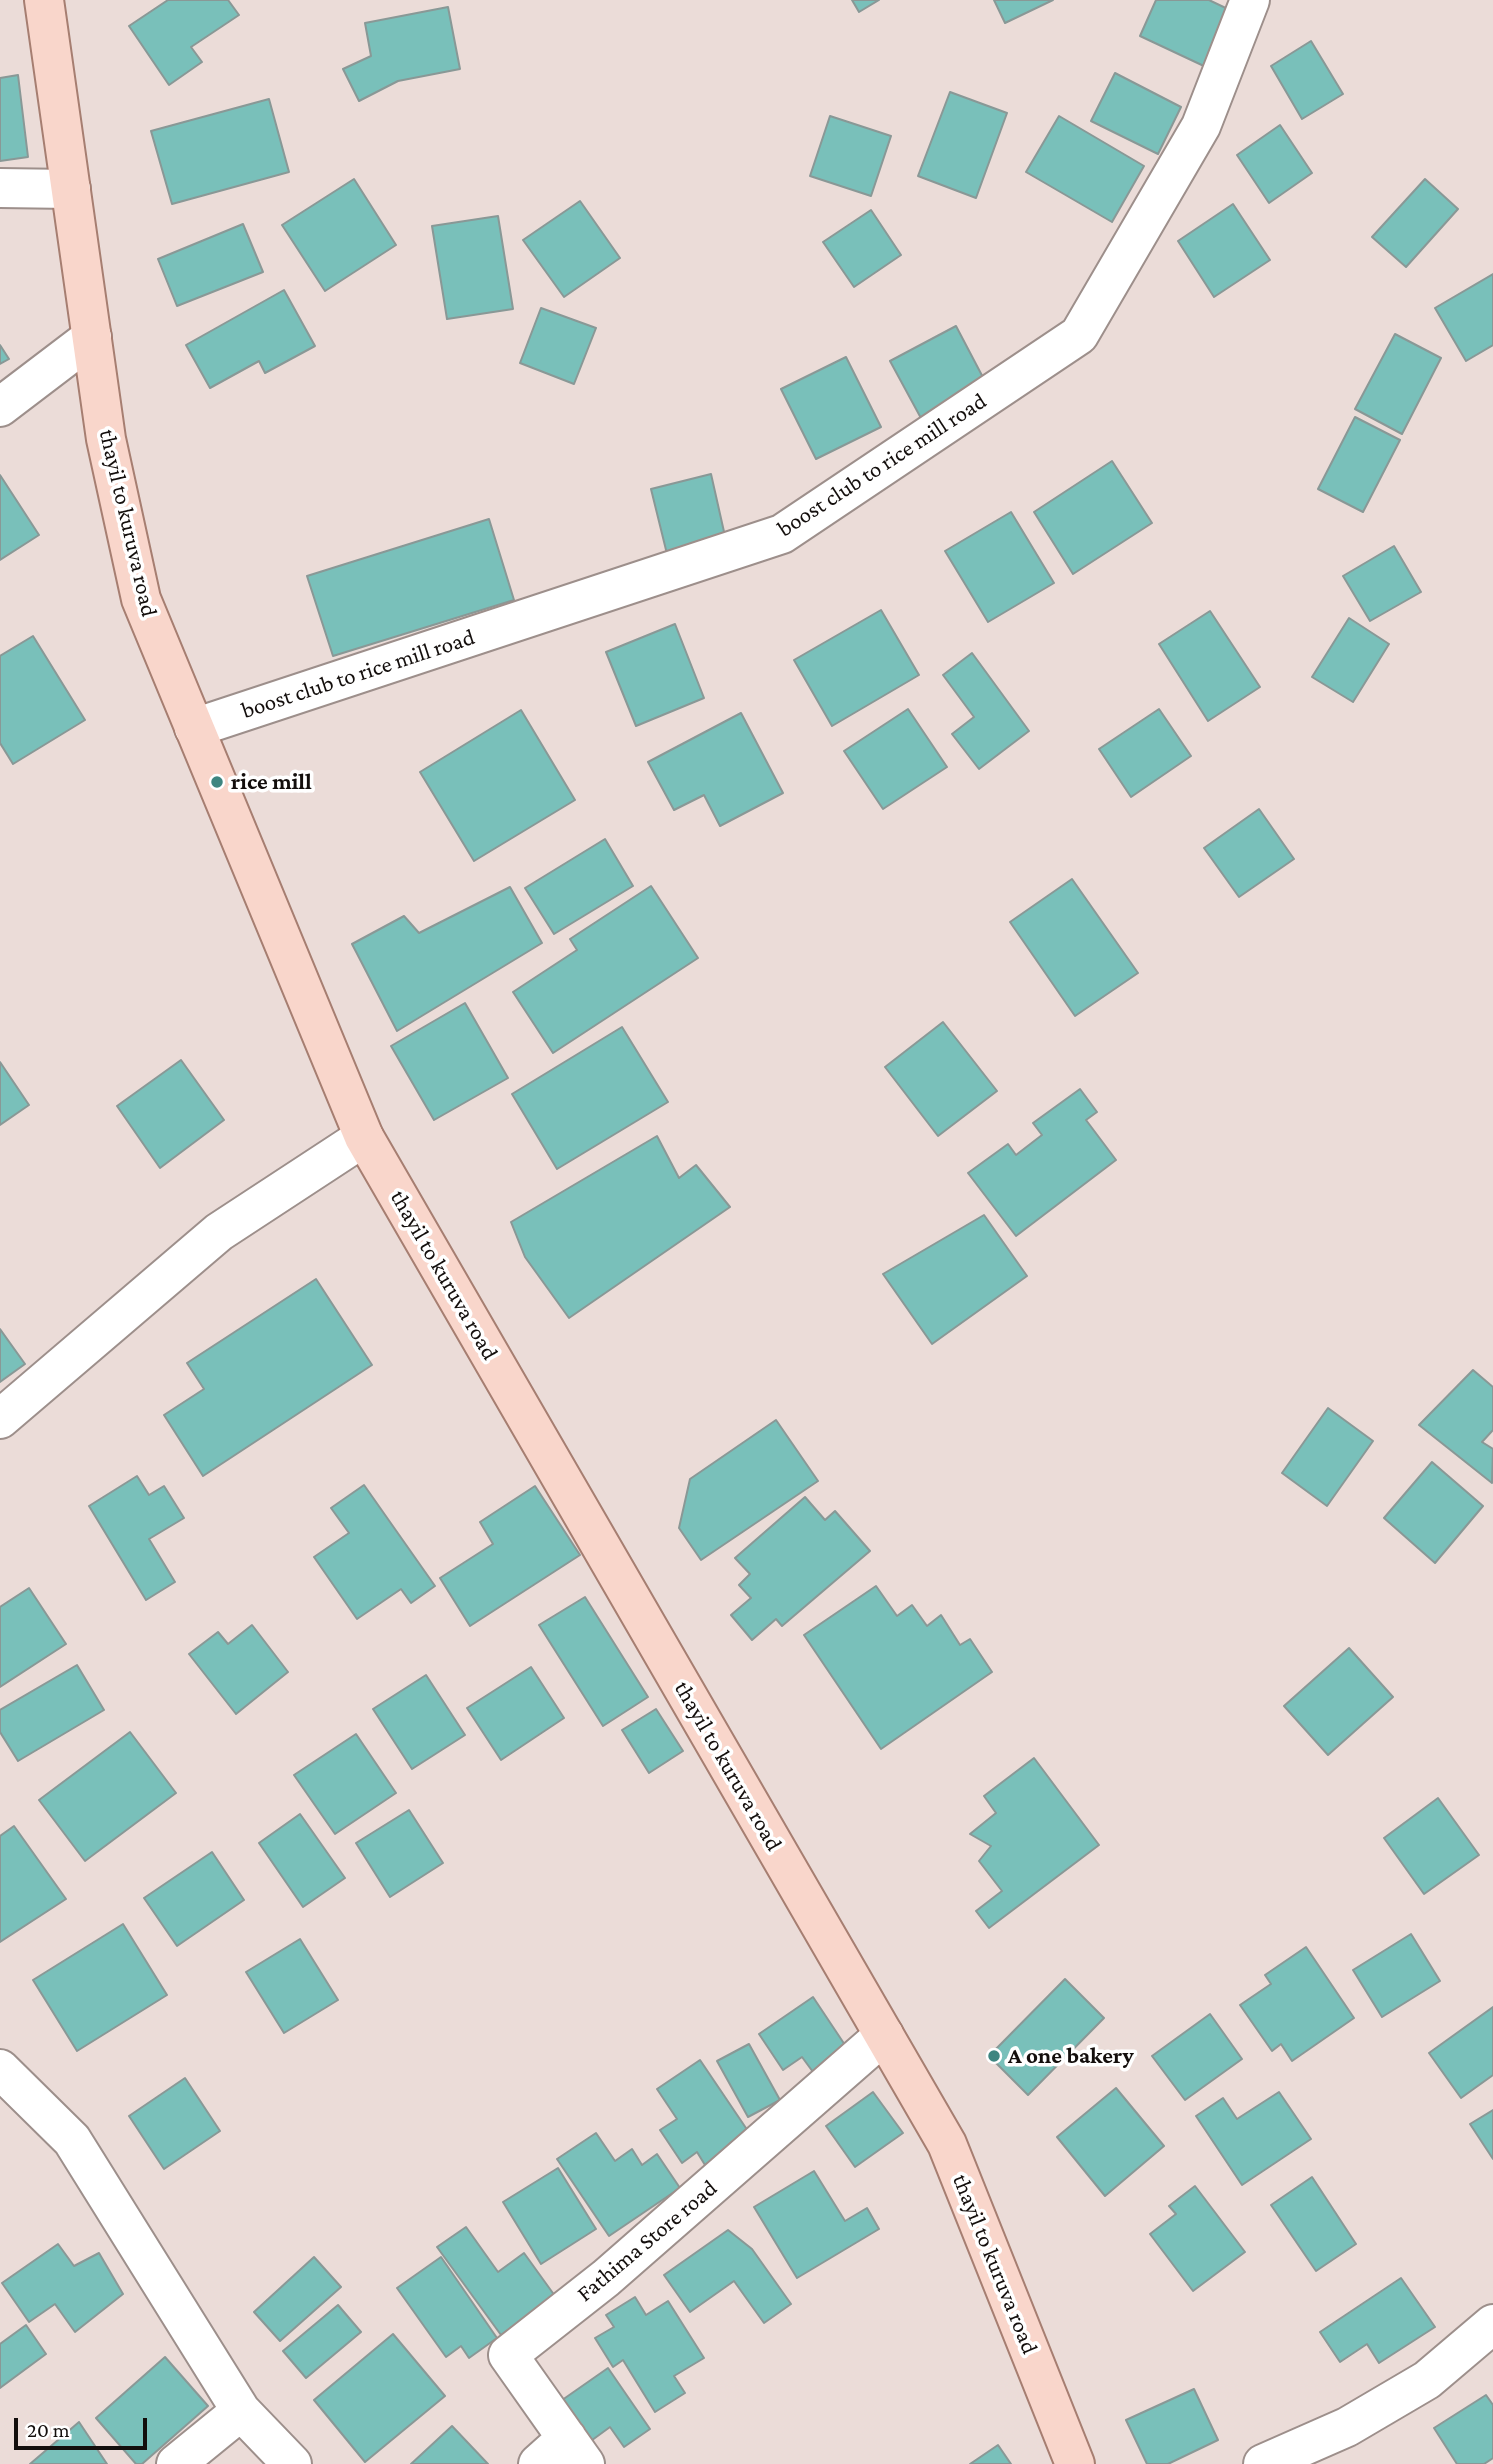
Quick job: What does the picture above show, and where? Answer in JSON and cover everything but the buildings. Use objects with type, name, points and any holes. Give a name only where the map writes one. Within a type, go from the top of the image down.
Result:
[{"type":"main road","name":"thayil to kuruva road","points":[[44,0],[106,439],[141,599],[364,1137],[947,2144],[1074,2464]]},
{"type":"street","name":"boost club to rice mill road","points":[[194,729],[782,534],[1079,335],[1201,126],[1250,0]]},
{"type":"street","points":[[0,188],[71,189]]},
{"type":"street","points":[[0,407],[92,337]]},
{"type":"street","points":[[0,1419],[219,1232],[364,1137]]},
{"type":"street","name":"Fathima Store road","points":[[576,2451],[508,2355],[606,2278],[884,2035]]},
{"type":"street","points":[[0,2069],[72,2140],[240,2411],[292,2464]]},
{"type":"street","points":[[1264,2464],[1347,2427],[1427,2380],[1493,2324]]},
{"type":"street","points":[[176,2464],[240,2411]]},
{"type":"street","points":[[538,2464],[576,2451]]},
{"type":"place","name":"rice mill","points":[[217,782]]},
{"type":"place","name":"A one bakery","points":[[994,2056]]}]
